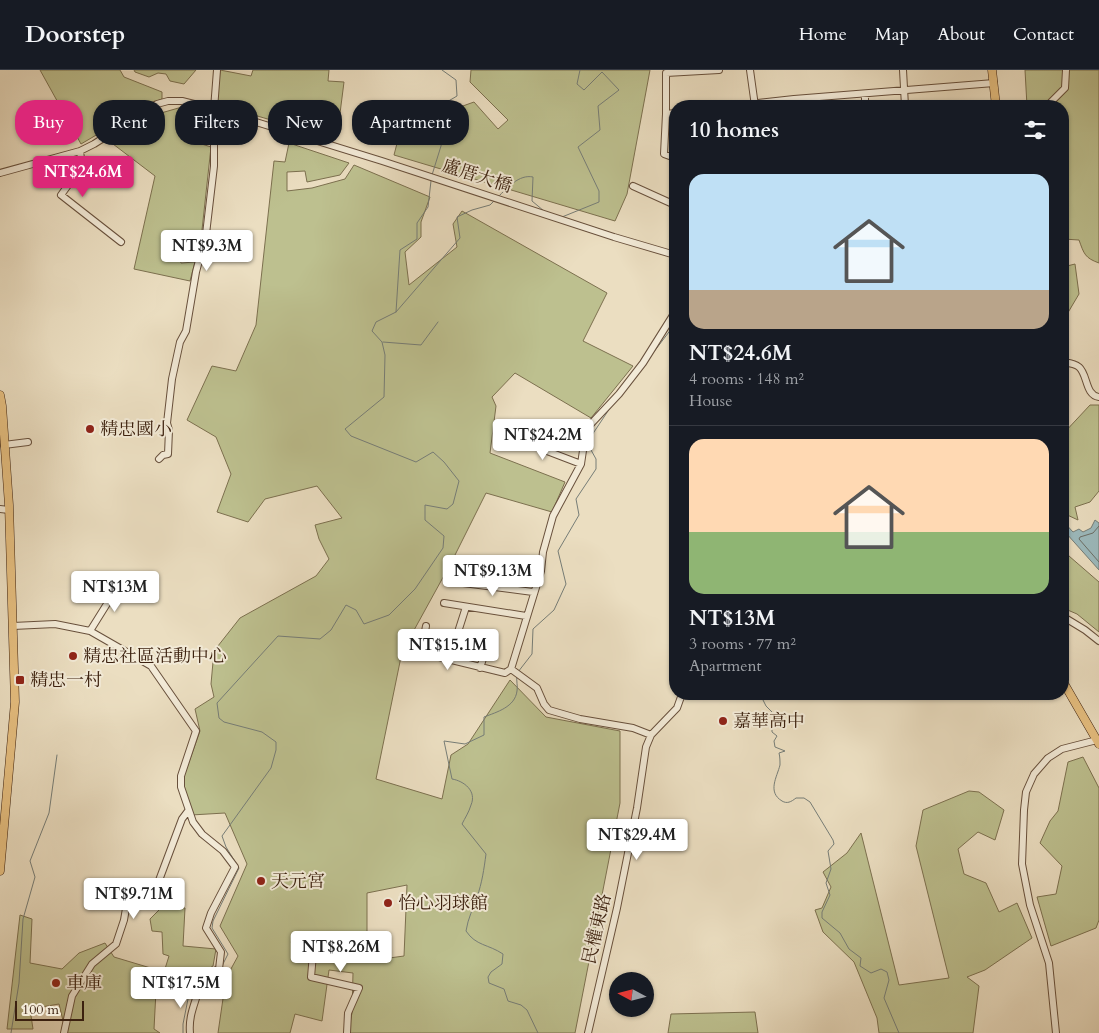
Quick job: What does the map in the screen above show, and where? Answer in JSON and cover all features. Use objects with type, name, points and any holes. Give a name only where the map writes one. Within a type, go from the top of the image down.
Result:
[{"type":"main road","points":[[992,70],[995,100]]},
{"type":"main road","points":[[0,395],[9,510],[15,702],[0,872]]},
{"type":"main road","points":[[1069,692],[1098,742]]},
{"type":"street","points":[[215,100],[217,70]]},
{"type":"street","points":[[669,156],[664,154],[666,73],[719,70]]},
{"type":"street","points":[[750,70],[753,100]]},
{"type":"street","points":[[903,70],[905,100]]},
{"type":"street","points":[[1053,100],[1065,88],[1066,70]]},
{"type":"street","points":[[787,100],[994,83]]},
{"type":"street","points":[[865,94],[865,100]]},
{"type":"street","name":"盧厝大橋","points":[[0,173],[80,151],[156,104],[175,101]]},
{"type":"street","name":"盧厝大橋","points":[[258,122],[330,144],[614,238],[669,253]]},
{"type":"street","points":[[159,459],[163,455],[168,454],[169,430],[167,424],[172,378],[180,342],[186,331],[196,272],[206,234],[214,166],[214,145]]},
{"type":"street","points":[[80,151],[82,166],[61,195],[121,242]]},
{"type":"street","points":[[633,186],[669,202]]},
{"type":"street","points":[[426,626],[422,641],[424,652],[480,668],[505,672],[510,669],[541,571],[543,552],[553,516],[581,464],[588,428],[619,394],[643,363],[669,322]]},
{"type":"street","points":[[1069,363],[1080,368],[1090,392],[1099,397]]},
{"type":"street","points":[[512,438],[581,464]]},
{"type":"street","points":[[3,442],[28,442]]},
{"type":"street","points":[[0,509],[9,510]]},
{"type":"street","points":[[454,582],[534,592]]},
{"type":"street","points":[[90,631],[120,583]]},
{"type":"street","points":[[444,603],[526,616]]},
{"type":"street","points":[[449,660],[466,606]]},
{"type":"street","points":[[1069,620],[1099,641]]},
{"type":"street","points":[[12,626],[55,624],[90,631],[151,666],[196,731],[181,776],[181,787],[193,822],[202,834],[223,851],[235,867],[211,913],[206,928],[221,952],[219,969],[201,978],[189,1020],[190,1033]]},
{"type":"street","points":[[480,668],[491,634]]},
{"type":"street","points":[[510,669],[537,688],[544,704],[549,710],[580,719],[634,728],[651,735]]},
{"type":"street","name":"民權東路","points":[[588,1033],[617,908],[637,808],[646,747],[651,735],[677,708],[680,700]]},
{"type":"street","points":[[1056,1033],[1049,963],[1030,905],[1022,864],[1026,792],[1034,774],[1048,758],[1062,749],[1098,742]]},
{"type":"street","points":[[64,1033],[72,996],[92,964],[116,944],[124,920],[129,891],[151,895],[158,883],[182,820],[188,810]]},
{"type":"street","points":[[295,942],[313,954],[310,977],[359,988],[348,1013],[347,1033]]},
{"type":"green space","points":[[40,70],[120,70],[124,77],[162,92],[162,99],[159,100],[93,100],[93,137],[83,143],[83,100],[57,100]]},
{"type":"green space","points":[[134,70],[196,70],[184,84],[170,81],[166,74],[158,73],[149,77]]},
{"type":"green space","points":[[220,70],[251,76],[253,70],[329,70],[328,81],[344,82],[342,100],[268,100],[268,119],[258,116],[258,100],[216,100]]},
{"type":"green space","points":[[471,70],[650,70],[627,194],[615,221],[394,155],[397,145],[469,145],[469,104],[474,102],[498,129],[508,120],[470,82]]},
{"type":"green space","points":[[1025,70],[1099,70],[1099,263],[1086,255],[1079,240],[1069,239],[1069,100],[1027,100]]},
{"type":"green space","points":[[175,109],[175,145],[205,145],[211,147],[201,239],[177,250],[181,263],[195,262],[190,281],[134,269],[155,176],[114,145],[165,145],[165,112]]},
{"type":"green space","points":[[289,145],[295,145],[349,163],[340,175],[307,182],[305,171],[287,172],[287,191],[312,188],[345,179],[354,165],[430,197],[421,222],[421,237],[405,252],[409,285],[457,247],[453,224],[462,211],[607,293],[583,341],[633,366],[591,418],[515,373],[492,397],[496,406],[490,453],[565,482],[552,512],[486,493],[452,561],[402,652],[376,779],[442,799],[451,755],[468,744],[510,680],[546,717],[620,731],[620,803],[575,1033],[348,1033],[352,1013],[353,973],[329,970],[322,1021],[295,1014],[290,1033],[218,1033],[226,978],[238,956],[220,926],[247,864],[225,813],[191,815],[181,784],[200,731],[195,709],[214,697],[211,684],[214,651],[240,618],[316,576],[329,559],[319,539],[315,525],[342,518],[317,486],[265,499],[248,522],[217,512],[231,474],[216,437],[187,420],[212,366],[236,371],[256,325],[274,161],[285,162]],"holes":[[[407,885],[404,956],[367,961],[367,893]]]},
{"type":"green space","points":[[1075,264],[1079,294],[1069,311],[1069,266]]},
{"type":"green space","points":[[1090,405],[1099,405],[1099,491],[1090,502],[1075,507],[1078,520],[1069,516],[1069,428]]},
{"type":"green space","points":[[1069,556],[1099,582],[1099,632],[1077,614],[1069,611]]},
{"type":"green space","points":[[1083,757],[1099,788],[1099,920],[1096,928],[1051,946],[1037,897],[1056,894],[1062,866],[1040,843],[1050,821],[1058,811],[1068,762]]},
{"type":"green space","points":[[969,791],[979,792],[1004,810],[995,840],[978,832],[958,849],[964,874],[986,883],[999,912],[1017,903],[1032,938],[985,970],[967,977],[979,986],[973,1033],[879,1033],[877,1018],[854,962],[823,932],[815,910],[822,908],[831,887],[823,872],[847,853],[861,833],[899,985],[949,978],[916,846],[923,810]]},
{"type":"green space","points":[[162,907],[185,908],[183,946],[216,949],[213,966],[184,984],[170,985],[156,991],[154,1029],[160,1033],[66,1033],[59,1004],[30,1009],[33,1029],[7,1029],[20,915],[32,919],[30,963],[62,969],[79,953],[105,943],[114,957],[164,972],[169,956],[163,954],[162,932],[152,931],[150,919]]},
{"type":"green space","points":[[755,1012],[758,1033],[668,1033],[671,1014]]},
{"type":"water","points":[[1095,520],[1099,523],[1099,570],[1069,536],[1069,528],[1073,532],[1079,529],[1083,532],[1091,528]]},
{"type":"waterway","points":[[432,175],[441,146],[445,123],[440,106],[457,96],[456,80],[442,70]]},
{"type":"waterway","points":[[562,217],[599,202],[599,191],[578,147],[600,130],[598,106],[619,90],[602,72],[584,90],[577,84],[580,70]]},
{"type":"waterway","points":[[498,197],[518,180],[533,177],[532,201],[544,211]]},
{"type":"waterway","points":[[396,312],[400,250],[417,239],[417,223],[428,207],[431,181]]},
{"type":"waterway","points":[[222,966],[228,954],[212,928],[213,921],[239,868],[226,847],[222,836],[271,768],[276,750],[276,742],[262,732],[224,722],[219,718],[217,703],[278,636],[320,639],[331,630],[346,605],[356,610],[364,624],[389,615],[415,589],[443,548],[444,536],[425,520],[425,505],[447,509],[453,504],[459,481],[444,462],[433,452],[416,462],[351,436],[345,429],[384,397],[385,355],[382,342],[372,331],[376,322],[396,312],[460,238],[457,217],[490,205],[494,201]]},
{"type":"waterway","points":[[383,342],[421,345],[438,322]]},
{"type":"waterway","points":[[653,353],[669,332]]},
{"type":"waterway","points":[[518,672],[532,654],[533,629],[554,610],[566,584],[558,551],[579,515],[576,499],[596,469],[596,459],[591,450],[592,435],[610,408]]},
{"type":"waterway","points":[[517,675],[516,697],[505,708],[484,717],[484,735],[465,744],[444,741],[452,779],[465,784],[472,795],[470,808],[462,824],[486,854],[484,871],[466,931],[474,940],[503,954],[502,964],[491,972],[488,977],[489,983],[504,989],[508,1001],[521,1005],[527,1010],[538,1033]]},
{"type":"waterway","points":[[763,700],[776,716],[776,722],[772,727],[772,732],[777,736],[774,741],[775,747],[785,751],[779,753],[780,765],[774,784],[775,793],[782,801],[786,802],[796,798],[804,798],[810,802],[833,840],[834,844],[828,851],[831,869],[826,883],[830,895],[822,912],[822,918],[840,933],[849,949],[861,958],[860,966],[871,973],[881,969],[887,972],[889,980],[884,998],[899,1033]]},
{"type":"waterway","points":[[11,1033],[19,983],[23,919],[35,877],[30,861],[49,813],[57,755]]},
{"type":"waterway","points":[[203,981],[212,975]]},
{"type":"waterway","points":[[183,1033],[190,989],[198,985]]},
{"type":"place","name":"精忠國小","points":[[90,429]]},
{"type":"place","name":"精忠社區活動中心","points":[[73,656]]},
{"type":"place","name":"精忠一村","points":[[20,680]]},
{"type":"place","name":"嘉華高中","points":[[723,721]]},
{"type":"place","name":"天元宮","points":[[261,881]]},
{"type":"place","name":"怡心羽球館","points":[[388,903]]},
{"type":"place","name":"車庫","points":[[56,983]]}]
